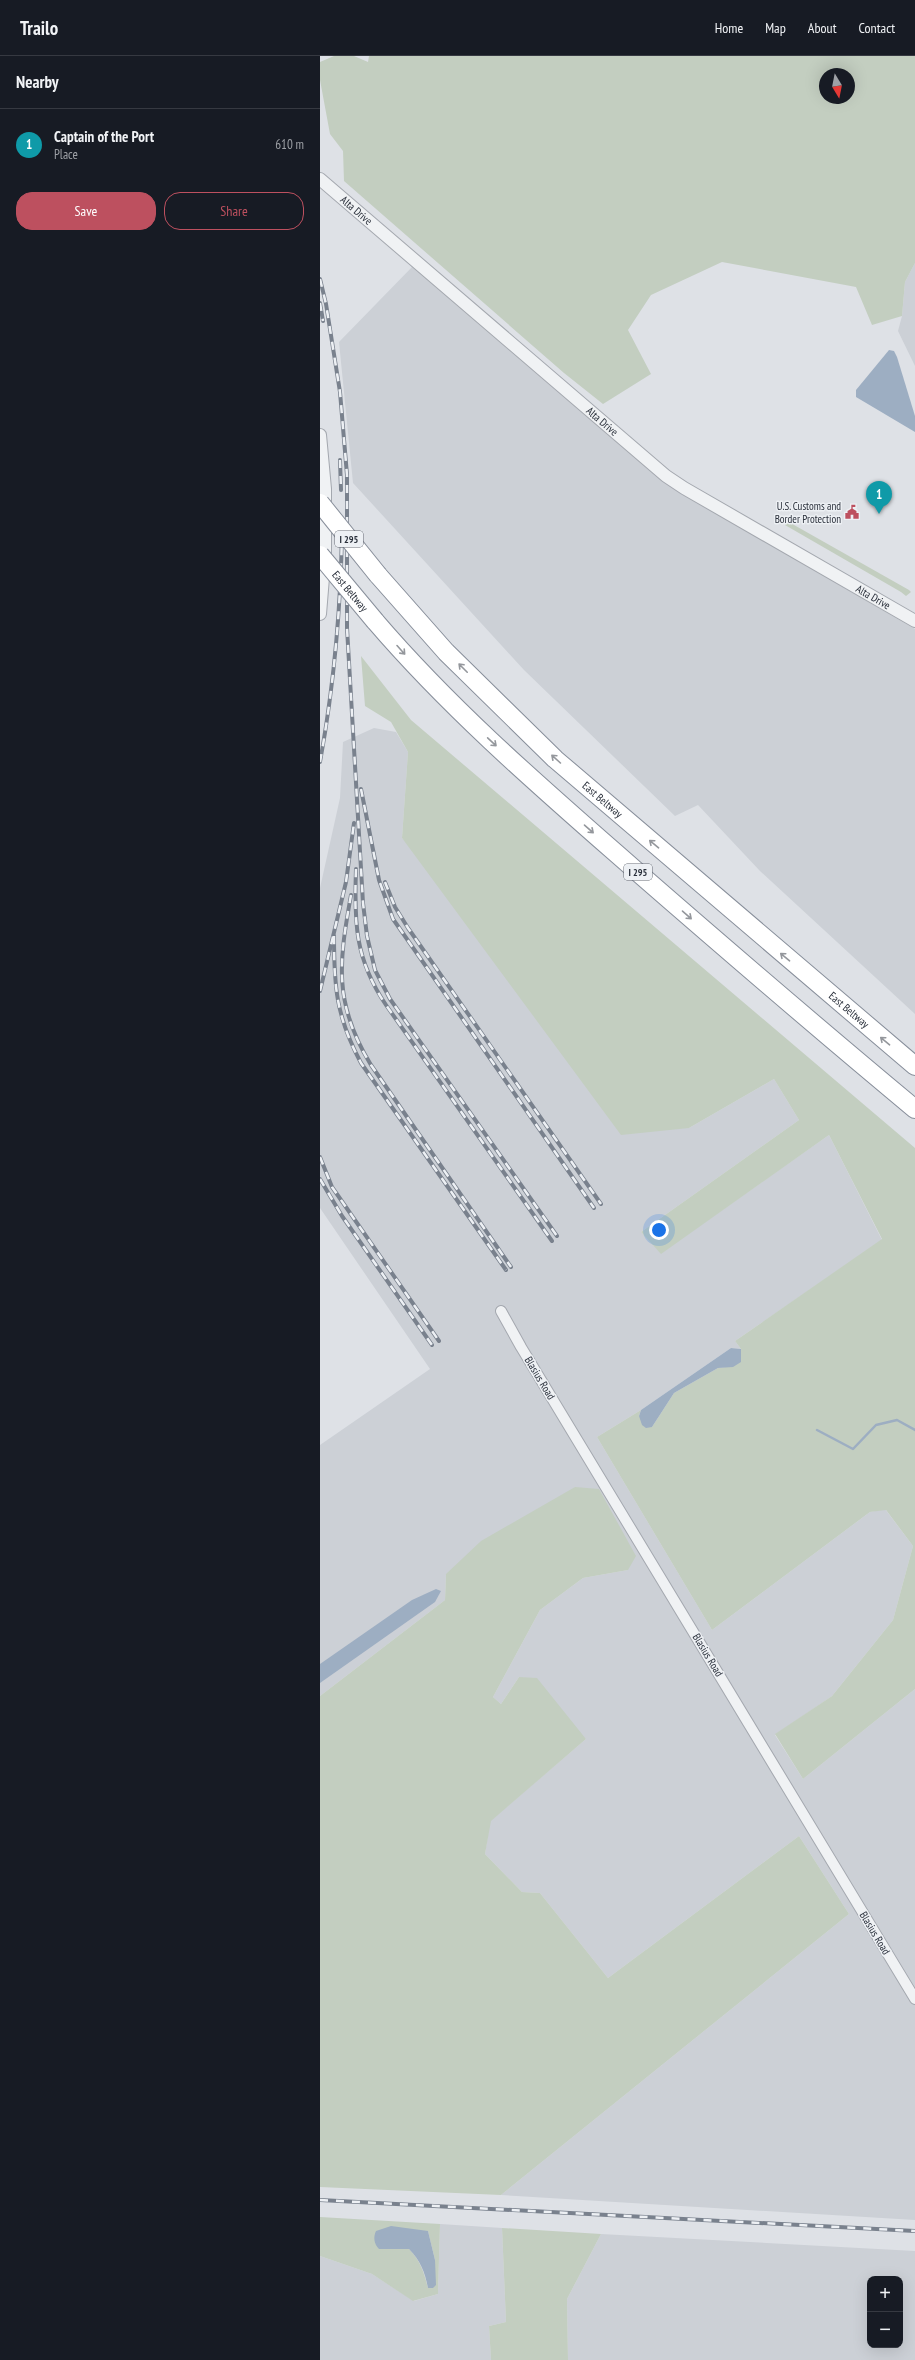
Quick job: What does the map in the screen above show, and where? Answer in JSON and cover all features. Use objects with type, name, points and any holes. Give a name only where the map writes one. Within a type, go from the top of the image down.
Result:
[{"type":"highway","name":"East Beltway","points":[[320,503],[378,575],[446,652],[555,759],[915,1066]]},
{"type":"highway","name":"East Beltway","points":[[320,555],[375,621],[448,701],[557,802],[798,1012],[915,1109]]},
{"type":"street","name":"Alta Drive","points":[[320,180],[666,476],[684,488],[915,621]]},
{"type":"street","points":[[320,435],[325,489],[325,545],[323,592],[320,614]]},
{"type":"street","name":"Blasius Road","points":[[502,1311],[524,1352],[915,1999]]},
{"type":"shaded area","points":[[915,263],[915,366],[898,331],[902,316],[905,282]]},
{"type":"shaded area","points":[[413,266],[655,474],[681,493],[915,629],[915,1014],[760,871],[698,805],[675,816],[524,670],[353,483],[339,342]]},
{"type":"shaded area","points":[[374,728],[396,732],[408,752],[402,838],[689,1128],[774,1079],[799,1120],[641,1232],[661,1253],[829,1135],[882,1240],[735,1341],[741,1349],[731,1348],[641,1410],[597,1437],[712,1630],[870,1512],[885,1509],[913,1546],[893,1620],[832,1696],[775,1735],[803,1779],[915,1689],[915,2220],[501,2195],[849,1914],[799,1836],[608,1978],[540,1893],[522,1892],[485,1854],[490,1821],[586,1739],[519,1677],[501,1704],[493,1697],[540,1610],[583,1578],[628,1570],[446,1574],[445,1600],[320,1696],[320,1445],[430,1369],[320,1208],[320,888],[340,798],[343,742]]},
{"type":"shaded area","points":[[440,2224],[502,2228],[506,2322],[489,2326],[491,2360],[320,2360],[320,2256],[372,2274],[414,2301],[438,2294]]},
{"type":"shaded area","points":[[601,2234],[915,2251],[915,2360],[568,2360],[567,2299]]},
{"type":"green space","points":[[334,56],[354,56],[368,62],[369,56],[915,56],[915,263],[905,282],[902,316],[872,325],[856,287],[722,262],[651,295],[628,330],[651,374],[603,404],[564,373],[344,181],[343,151],[330,134],[320,80],[320,62]]},
{"type":"green space","points":[[787,521],[911,592],[906,596],[785,525]]},
{"type":"green space","points":[[361,656],[411,720],[915,1148],[915,1689],[803,1779],[775,1734],[832,1696],[893,1620],[913,1546],[886,1510],[870,1512],[712,1630],[597,1437],[641,1410],[639,1416],[652,1427],[674,1393],[718,1368],[733,1366],[741,1349],[735,1341],[882,1239],[829,1135],[661,1254],[641,1232],[799,1120],[774,1079],[689,1128],[621,1135],[402,838],[408,752],[391,722],[365,706]]},
{"type":"green space","points":[[575,1487],[599,1489],[636,1556],[628,1570],[583,1578],[540,1610],[493,1697],[501,1704],[519,1677],[537,1678],[586,1739],[491,1821],[485,1854],[522,1892],[540,1893],[608,1978],[799,1836],[849,1914],[501,2195],[320,2187],[320,1696],[445,1600],[446,1574],[481,1541]]},
{"type":"green space","points":[[320,2217],[440,2224],[438,2294],[413,2301],[372,2274],[320,2256]],"holes":[[[428,2231],[435,2260],[428,2288],[421,2267],[416,2257],[409,2249]]]},
{"type":"green space","points":[[502,2228],[601,2234],[567,2299],[568,2360],[491,2360],[489,2326],[506,2322]]},
{"type":"water","points":[[889,350],[894,351],[897,357],[915,416],[915,432],[856,397],[856,390]]},
{"type":"water","points":[[731,1348],[741,1349],[741,1362],[733,1367],[718,1368],[674,1393],[652,1427],[646,1428],[642,1425],[639,1416],[641,1410]]},
{"type":"water","points":[[436,1589],[441,1591],[435,1602],[320,1683],[320,1664],[412,1600]]},
{"type":"water","points":[[391,2226],[428,2231],[435,2260],[436,2285],[433,2288],[428,2288],[422,2267],[409,2249],[379,2249],[377,2247],[374,2240],[376,2231]]},
{"type":"waterway","points":[[817,1430],[853,1449],[876,1425],[897,1420],[915,1430]]},
{"type":"railway","points":[[320,279],[326,304],[340,392],[347,475],[347,628],[363,903],[367,936],[375,970],[390,999],[557,1236]]},
{"type":"railway","points":[[320,303],[323,321]]},
{"type":"railway","points":[[340,460],[341,490]]},
{"type":"railway","points":[[320,762],[336,646],[342,528]]},
{"type":"railway","points":[[361,789],[379,880],[393,919],[594,1208]]},
{"type":"railway","points":[[320,991],[346,882],[354,823]]},
{"type":"railway","points":[[356,869],[356,924],[362,956],[376,988],[386,1005],[552,1241]]},
{"type":"railway","points":[[385,882],[395,907],[408,928],[601,1204]]},
{"type":"railway","points":[[351,895],[344,941],[342,982],[350,1022],[359,1043],[371,1065],[511,1267]]},
{"type":"railway","points":[[334,936],[336,986],[341,1016],[361,1063],[506,1270]]},
{"type":"railway","points":[[320,1157],[332,1187],[439,1341]]},
{"type":"railway","points":[[320,1179],[342,1216],[432,1345]]},
{"type":"railway","points":[[320,2200],[915,2231]]},
{"type":"place","name":"U.S. Customs and Border Protection","points":[[852,512]]},
{"type":"place","name":"Captain of the Port","points":[[879,514]]}]
